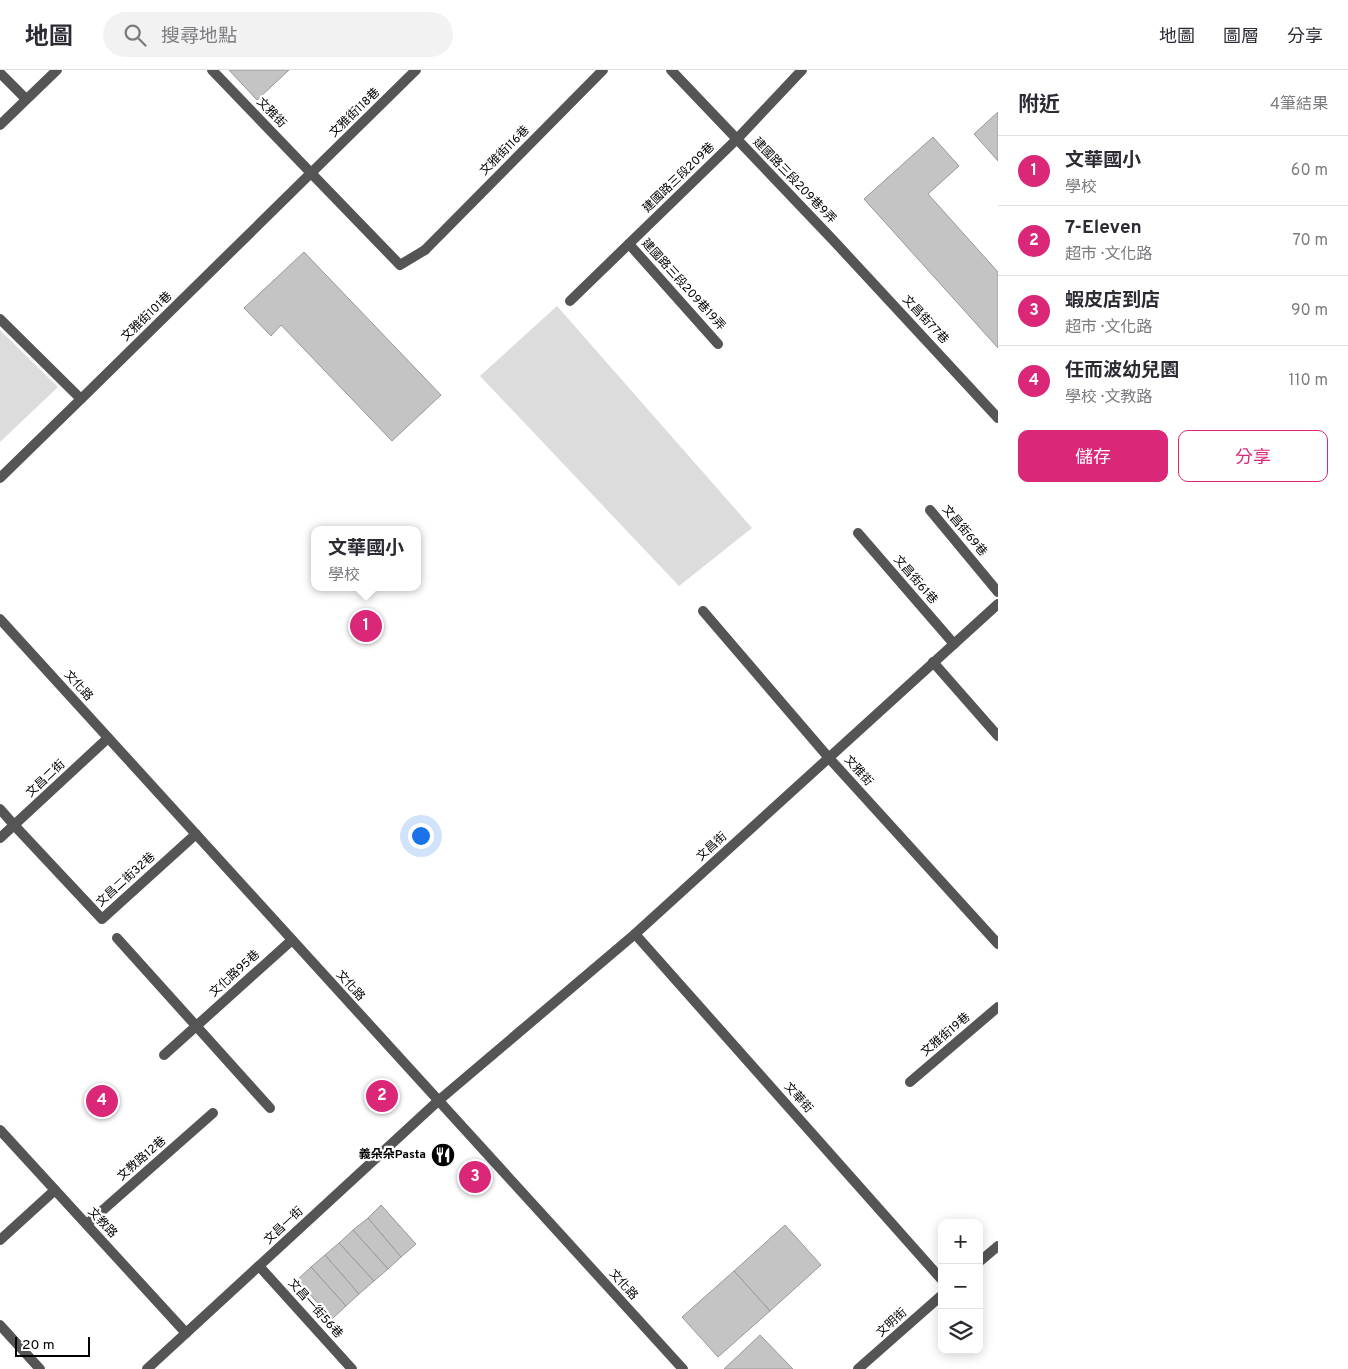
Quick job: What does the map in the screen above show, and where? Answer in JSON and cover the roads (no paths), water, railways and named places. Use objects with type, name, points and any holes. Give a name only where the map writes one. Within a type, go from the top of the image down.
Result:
[{"type":"street","points":[[0,125],[57,70]]},
{"type":"street","name":"文雅街","points":[[212,70],[400,265],[425,250]]},
{"type":"street","name":"文雅街118巷","points":[[311,173],[416,70]]},
{"type":"street","name":"文雅街116巷","points":[[425,250],[603,70]]},
{"type":"street","name":"建國路三段209巷9弄","points":[[671,70],[833,240]]},
{"type":"street","name":"建國路三段209巷","points":[[570,301],[738,139],[802,70]]},
{"type":"street","points":[[0,72],[26,99]]},
{"type":"street","name":"文雅街101巷","points":[[0,478],[311,173]]},
{"type":"street","name":"文昌街77巷","points":[[833,240],[998,418]]},
{"type":"street","name":"建國路三段209巷19弄","points":[[629,244],[718,344]]},
{"type":"street","points":[[0,319],[82,399]]},
{"type":"street","name":"文昌街69巷","points":[[930,510],[998,592]]},
{"type":"street","name":"文昌街61巷","points":[[858,532],[954,644]]},
{"type":"street","name":"文昌街","points":[[438,1101],[635,934],[998,604]]},
{"type":"street","name":"文雅街","points":[[703,611],[829,758],[998,944]]},
{"type":"street","name":"文化路","points":[[0,619],[683,1369]]},
{"type":"street","points":[[933,662],[998,736]]},
{"type":"street","name":"文昌二街","points":[[0,838],[108,738]]},
{"type":"street","points":[[0,809],[14,825]]},
{"type":"street","name":"文昌二街32巷","points":[[14,825],[102,919],[196,834]]},
{"type":"street","name":"文華街","points":[[635,934],[938,1275]]},
{"type":"street","points":[[117,938],[270,1108]]},
{"type":"street","name":"文化路95巷","points":[[164,1055],[292,940]]},
{"type":"street","name":"文雅街19巷","points":[[910,1082],[998,1008]]},
{"type":"street","name":"文昌一街","points":[[147,1369],[438,1101]]},
{"type":"street","name":"文教路12巷","points":[[87,1224],[213,1113]]},
{"type":"street","name":"文教路","points":[[0,1130],[186,1333]]},
{"type":"street","points":[[0,1240],[55,1190]]},
{"type":"street","points":[[983,1259],[998,1246]]},
{"type":"street","name":"文昌一街56巷","points":[[259,1266],[352,1369]]},
{"type":"street","name":"文明街","points":[[858,1369],[938,1299]]},
{"type":"street","points":[[0,1325],[40,1369]]},
{"type":"place","name":"文華國小","points":[[366,626]]},
{"type":"place","name":"7-Eleven","points":[[382,1096]]},
{"type":"place","name":"任而波幼兒園","points":[[102,1101]]},
{"type":"place","name":"義朵朵Pasta","points":[[443,1155]]},
{"type":"place","name":"蝦皮店到店","points":[[475,1177]]}]
